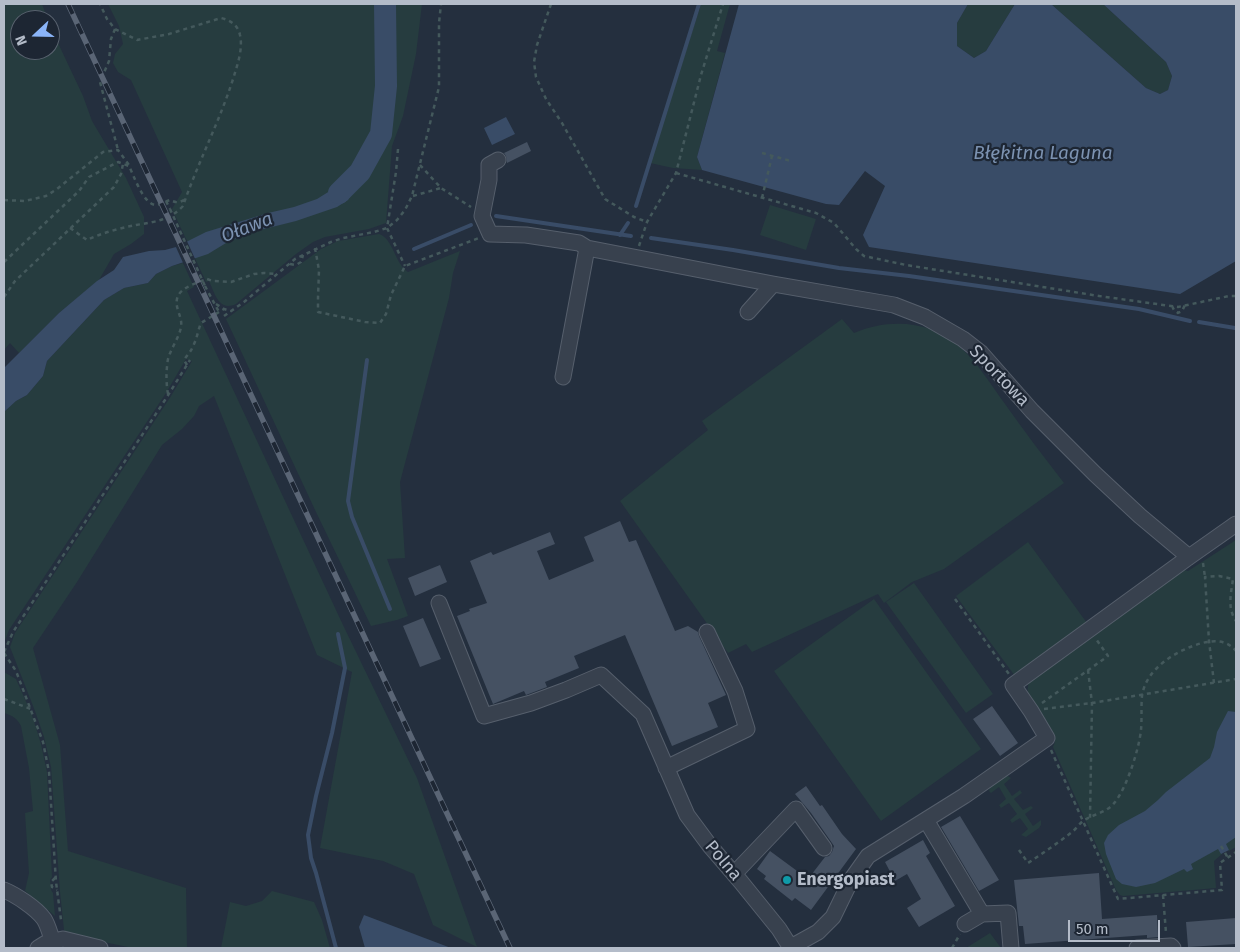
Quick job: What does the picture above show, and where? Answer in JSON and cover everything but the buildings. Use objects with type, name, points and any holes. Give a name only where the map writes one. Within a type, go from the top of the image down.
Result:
[{"type":"street","points":[[490,234],[482,216],[489,180],[489,165],[498,160]]},
{"type":"street","name":"Sportowa","points":[[490,234],[526,235],[578,243],[587,248],[894,305],[925,317],[963,339],[981,353],[1032,410],[1095,474],[1140,516],[1189,557]]},
{"type":"street","points":[[563,377],[587,248]]},
{"type":"street","points":[[748,312],[773,284]]},
{"type":"street","points":[[791,948],[818,932],[833,917],[850,880],[868,856],[964,796],[1047,738],[1013,685],[1236,524]]},
{"type":"street","name":"Polna","points":[[439,603],[484,716],[531,703],[601,675],[643,714],[686,815],[779,929],[791,948]]},
{"type":"street","points":[[666,768],[748,729],[735,691],[707,632]]},
{"type":"street","points":[[734,874],[796,809],[824,848]]},
{"type":"street","points":[[926,820],[982,914]]},
{"type":"street","points":[[4,890],[37,910],[58,940]]},
{"type":"street","points":[[966,924],[982,914],[1008,913],[1011,948]]},
{"type":"street","points":[[38,948],[58,940],[100,948]]},
{"type":"street","points":[[1137,948],[1171,946],[1173,948]]},
{"type":"path","points":[[70,228],[86,240],[136,225],[162,220],[178,212],[183,206],[230,89],[240,57],[240,34],[235,25],[228,20],[221,18],[169,34],[137,40],[115,30],[106,19],[100,4]]},
{"type":"path","points":[[224,316],[295,258],[343,238],[388,228],[405,210],[412,196],[439,87],[439,23],[441,4]]},
{"type":"path","points":[[551,4],[537,45],[534,62],[536,77],[546,99],[562,123],[605,199],[634,217],[647,222]]},
{"type":"path","points":[[640,242],[647,222],[676,172],[701,74],[723,4]]},
{"type":"path","points":[[115,30],[111,39],[109,62],[100,82],[118,150],[129,166],[144,197],[153,204],[158,205],[170,200],[181,202],[186,198]]},
{"type":"path","points":[[398,149],[388,228],[405,266]]},
{"type":"path","points":[[4,200],[25,200],[46,196],[103,152],[118,150]]},
{"type":"path","points":[[762,153],[791,161]]},
{"type":"path","points":[[762,198],[772,156]]},
{"type":"path","points":[[4,262],[80,191],[89,177],[118,162],[129,166]]},
{"type":"path","points":[[4,297],[15,281],[114,187],[121,174],[122,164]]},
{"type":"path","points":[[420,165],[440,188],[465,202],[482,216]]},
{"type":"path","points":[[676,172],[816,213],[834,223],[864,256],[906,265],[1178,307],[1236,296]]},
{"type":"path","points":[[412,196],[440,188]]},
{"type":"path","points":[[166,201],[219,312]]},
{"type":"path","points":[[316,248],[320,270],[318,312],[365,322],[380,323],[386,314],[405,266],[490,234]]},
{"type":"path","points":[[168,394],[166,380],[168,360],[181,327],[181,319],[176,304],[181,292],[192,285],[208,279],[231,282],[254,274],[277,274]]},
{"type":"path","points":[[214,303],[232,311]]},
{"type":"path","points":[[1172,306],[1178,313],[1182,311],[1185,305]]},
{"type":"path","points":[[187,365],[184,360],[191,352],[201,323],[224,309]]},
{"type":"path","points":[[58,940],[57,890],[49,772],[43,742],[31,709],[16,671],[4,652],[13,632],[190,360]]},
{"type":"path","points":[[1214,683],[1205,576],[1235,579],[1230,602],[1236,621]]},
{"type":"path","points":[[955,599],[1016,683]]},
{"type":"path","points":[[1031,711],[1108,656],[1089,630]]},
{"type":"path","points":[[1019,850],[1028,863],[1073,831],[1083,821],[1111,807],[1124,788],[1136,754],[1141,731],[1142,695],[1146,682],[1169,657],[1192,646],[1210,641],[1226,642],[1236,651]]},
{"type":"path","points":[[1088,670],[1092,703],[1090,818]]},
{"type":"path","points":[[1031,711],[1236,680]]},
{"type":"path","points":[[4,699],[31,709]]},
{"type":"path","points":[[1047,738],[1053,756],[1118,899],[1222,890],[1220,863],[1236,852]]},
{"type":"path","points":[[1221,846],[1228,858]]},
{"type":"path","points":[[1163,895],[1166,933]]},
{"type":"green space","points":[[4,4],[42,4],[44,10],[10,10],[10,60],[60,60],[60,47],[83,96],[92,121],[126,178],[144,217],[144,234],[114,254],[99,280],[59,313],[19,353],[10,343],[4,350]]},
{"type":"green space","points":[[108,4],[422,4],[416,54],[403,116],[392,146],[386,223],[369,229],[325,237],[313,242],[236,304],[225,306],[222,304],[218,300],[209,281],[206,282],[172,209],[182,192],[131,80],[118,72],[113,63],[115,54],[123,44],[119,26]]},
{"type":"green space","points":[[701,4],[730,4],[717,51],[725,53],[697,157],[702,170],[673,168],[650,163]]},
{"type":"green space","points":[[968,4],[1015,4],[986,51],[974,58],[957,46],[957,23]]},
{"type":"green space","points":[[1051,4],[1103,4],[1166,62],[1172,76],[1168,90],[1160,94],[1146,88]]},
{"type":"green space","points":[[770,205],[816,219],[806,250],[760,235]]},
{"type":"green space","points":[[379,234],[388,240],[400,263],[408,272],[460,251],[400,482],[405,558],[387,559],[408,616],[371,626],[226,319],[321,249],[338,241]]},
{"type":"green space","points":[[183,263],[194,287],[187,291],[343,625],[417,778],[477,947],[433,925],[414,874],[383,861],[320,848],[352,672],[317,655],[214,396],[199,406],[194,416],[182,429],[162,445],[77,582],[33,648],[60,745],[68,851],[186,888],[187,948],[133,948],[69,935],[64,930],[51,767],[44,737],[10,647],[15,633],[192,361],[186,359],[166,393],[9,630],[4,643],[4,412],[16,401],[27,395],[43,376],[47,361],[104,300],[124,288],[148,283],[156,274]]},
{"type":"green space","points":[[842,319],[854,333],[881,325],[909,324],[936,331],[949,338],[967,353],[1064,483],[944,569],[912,582],[884,603],[878,594],[752,652],[746,644],[728,653],[620,501],[708,430],[702,421]]},
{"type":"green space","points":[[1236,540],[1236,847],[1229,851],[1225,845],[1219,848],[1222,854],[1214,861],[1216,888],[1123,896],[1116,890],[1053,747],[1055,742],[1029,700],[1029,682],[1181,569],[1188,571]]},
{"type":"green space","points":[[1028,542],[1087,623],[1015,676],[956,596]]},
{"type":"green space","points":[[914,583],[993,694],[966,713],[886,602]]},
{"type":"green space","points":[[874,599],[981,749],[881,821],[774,671]]},
{"type":"green space","points":[[4,672],[16,679],[32,715],[47,772],[52,877],[50,880],[55,916],[25,891],[29,873],[25,813],[33,811],[29,768],[21,726],[18,721],[4,713]]},
{"type":"green space","points":[[1006,775],[1011,778],[1004,784],[1012,796],[1020,790],[1022,793],[1014,799],[1023,810],[1031,806],[1033,808],[1025,814],[1033,826],[1041,820],[1039,828],[1026,837],[1021,835],[1028,829],[1020,818],[1012,823],[1010,820],[1017,814],[1009,803],[1001,808],[999,805],[1006,799],[999,787],[991,793],[989,791],[990,787]]},
{"type":"green space","points":[[272,891],[314,902],[322,920],[330,948],[221,948],[230,902],[246,906],[262,901]]},
{"type":"green space","points":[[990,933],[1001,948],[966,948]]},
{"type":"water","name":"Błękitna Laguna","points":[[739,4],[968,4],[957,23],[957,46],[974,58],[986,51],[1015,4],[1051,4],[1146,88],[1160,94],[1168,90],[1172,76],[1166,62],[1103,4],[1236,4],[1236,261],[1180,294],[869,247],[863,235],[885,186],[865,171],[839,205],[826,204],[702,170],[697,157]]},
{"type":"water","points":[[506,117],[515,134],[492,145],[484,128]]},
{"type":"water","points":[[355,168],[364,175],[348,200],[337,207],[296,221],[248,233],[208,254],[172,266],[156,274],[148,283],[124,288],[104,300],[47,361],[43,376],[27,395],[16,401],[4,412],[4,368],[59,313],[97,281],[114,270],[123,257],[176,247],[206,232],[317,199],[341,184]]},
{"type":"water","points":[[1228,711],[1236,712],[1236,837],[1226,844],[1229,850],[1221,854],[1218,849],[1191,864],[1193,869],[1187,872],[1184,869],[1155,883],[1136,887],[1122,884],[1116,879],[1106,854],[1104,843],[1108,835],[1119,825],[1145,811],[1210,758],[1217,732]]},
{"type":"water","points":[[364,915],[451,948],[365,948],[359,927]]},
{"type":"pier","points":[[186,239],[196,261],[184,265],[175,245]]},
{"type":"waterway","name":"Oława","points":[[339,193],[360,172],[381,134],[386,86],[385,4]]},
{"type":"waterway","points":[[636,206],[699,4]]},
{"type":"waterway","points":[[496,216],[631,236]]},
{"type":"waterway","points":[[620,235],[628,223]]},
{"type":"waterway","points":[[414,249],[471,225]]},
{"type":"waterway","points":[[651,238],[839,268],[909,276],[1139,309],[1190,321]]},
{"type":"waterway","points":[[1199,322],[1235,328]]},
{"type":"waterway","points":[[367,360],[348,501],[352,517],[390,609]]},
{"type":"waterway","points":[[336,948],[311,858],[308,835],[345,668],[338,634]]},
{"type":"railway","points":[[68,4],[510,948]]},
{"type":"place","name":"Energopiast","points":[[787,880]]}]
